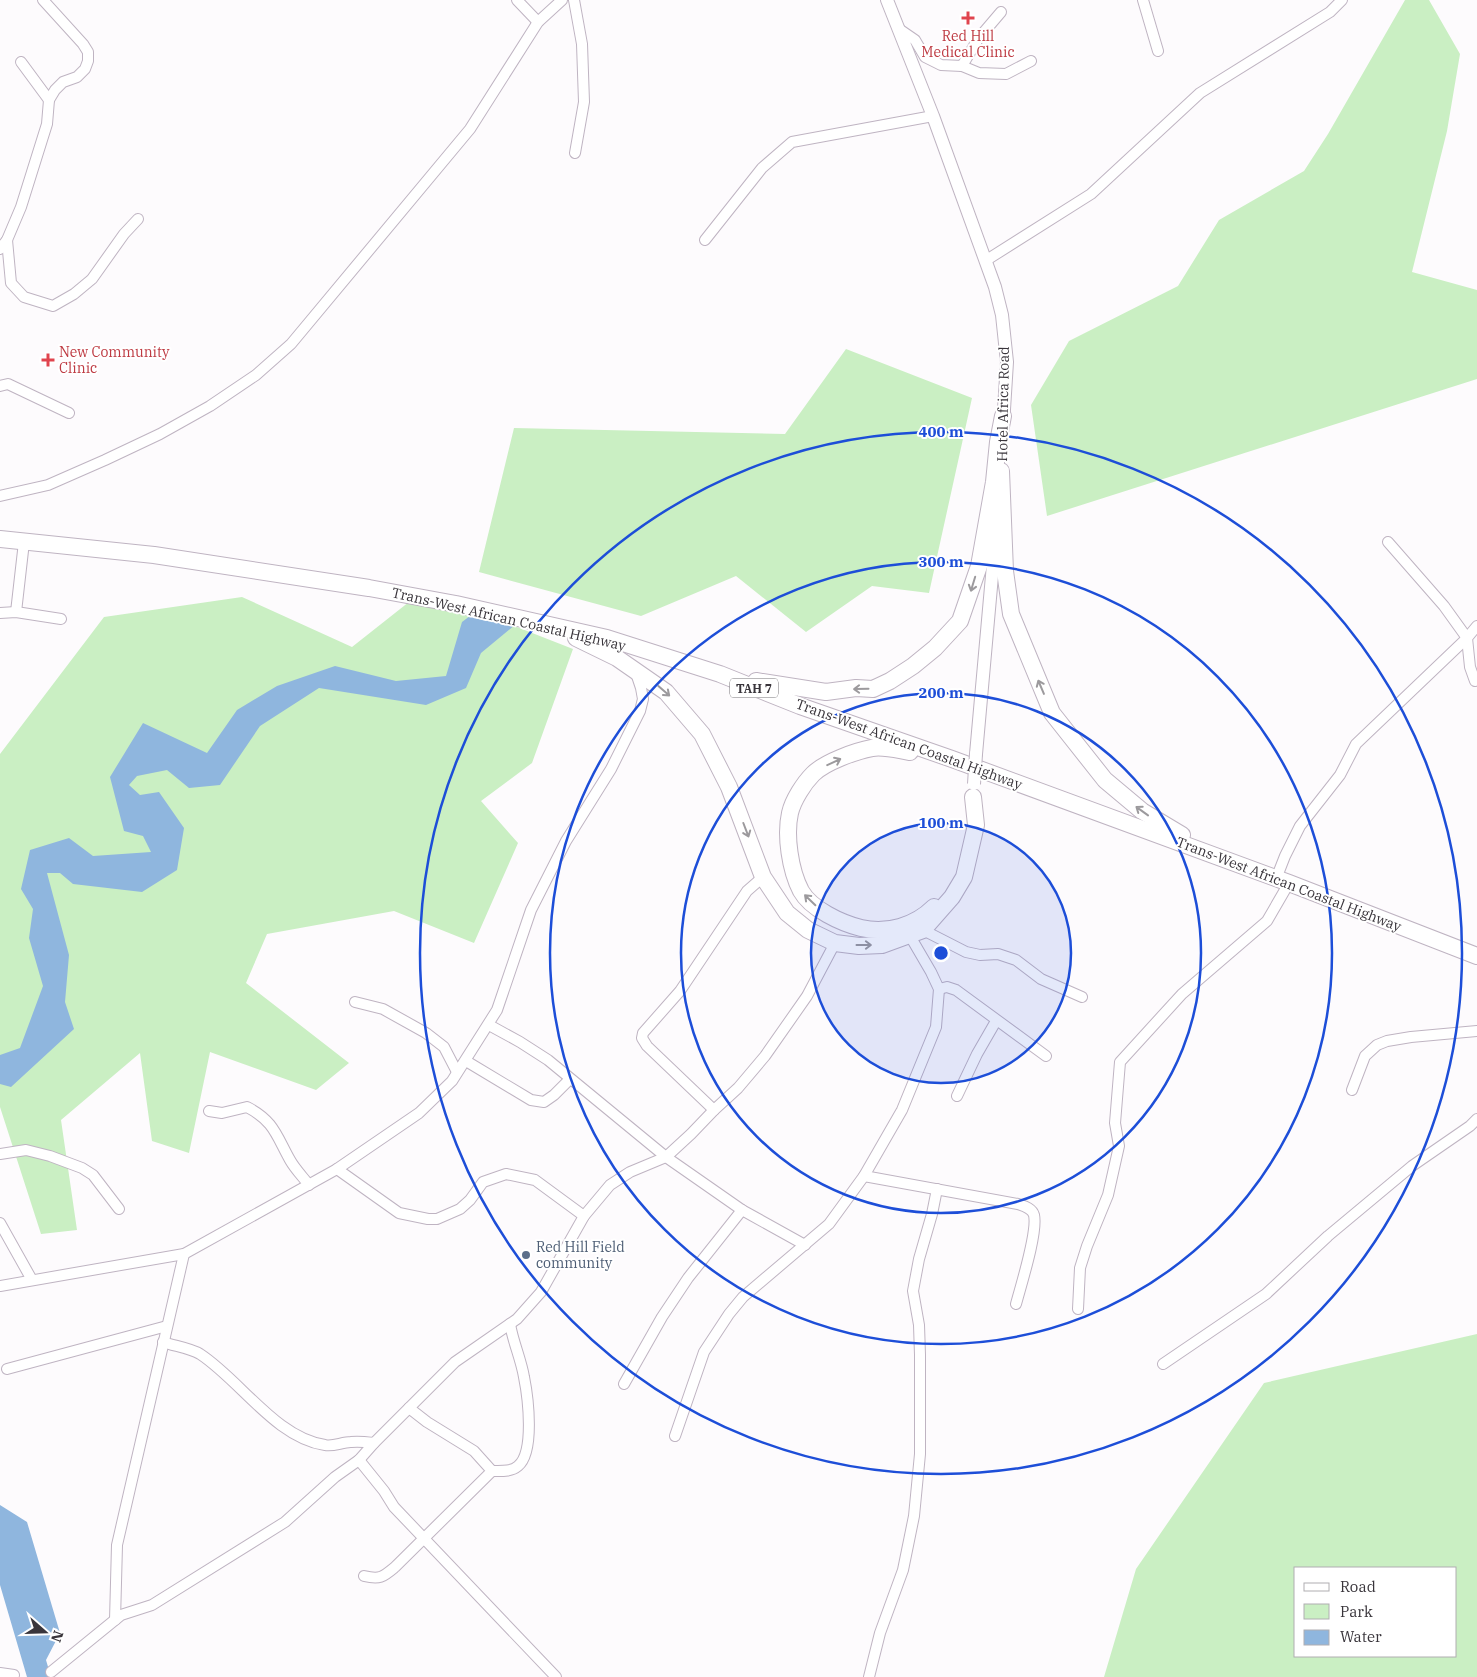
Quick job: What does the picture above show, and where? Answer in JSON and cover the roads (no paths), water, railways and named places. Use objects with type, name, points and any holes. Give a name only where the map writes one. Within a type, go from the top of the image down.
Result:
[{"type":"highway","points":[[720,674],[826,692],[856,688],[873,689],[890,681],[936,648],[960,621],[979,566],[1003,416]]},
{"type":"highway","points":[[1001,471],[1005,571],[1011,614],[1052,713],[1105,780],[1142,811],[1186,837],[1276,879]]},
{"type":"highway","name":"Trans-West African Coastal Highway","points":[[0,539],[154,556],[369,588],[456,604],[607,638],[720,674],[800,706],[952,759],[1477,956]]},
{"type":"highway","points":[[546,624],[617,658],[666,692],[702,734],[729,787],[763,877],[786,913],[808,930],[835,943],[859,946],[882,945],[917,933],[952,897],[964,877],[976,824],[973,790]]},
{"type":"highway","points":[[952,759],[892,749],[873,748],[833,761],[814,773],[800,792],[790,812],[787,842],[801,892],[820,910],[845,924],[874,931],[906,926],[927,914],[944,896],[956,877],[971,825],[973,790]]},
{"type":"street","points":[[0,249],[7,240],[21,207],[47,124],[49,100],[54,90],[63,82],[77,77],[85,69],[88,61],[88,52],[83,44],[43,0]]},
{"type":"street","points":[[517,0],[538,22]]},
{"type":"street","points":[[0,496],[48,485],[160,434],[210,406],[256,375],[292,344],[470,129],[538,22],[562,0]]},
{"type":"street","points":[[574,0],[582,44],[584,102],[575,153]]},
{"type":"street","name":"Hotel Africa Road","points":[[887,0],[933,116],[995,286],[1002,315],[1007,362],[1001,471],[973,790]]},
{"type":"street","points":[[1143,0],[1158,51]]},
{"type":"street","points":[[985,262],[1091,194],[1200,93],[1330,12],[1342,0]]},
{"type":"street","points":[[962,66],[978,38],[1001,12]]},
{"type":"street","points":[[899,30],[915,40],[925,57],[941,66],[962,66],[979,73],[1006,74],[1031,61]]},
{"type":"street","points":[[21,62],[49,100]]},
{"type":"street","points":[[705,240],[762,168],[792,142],[933,116]]},
{"type":"street","points":[[7,240],[11,283],[24,297],[53,306],[74,294],[92,279],[124,234],[138,219]]},
{"type":"street","points":[[0,386],[8,384],[69,413]]},
{"type":"street","points":[[16,612],[24,542]]},
{"type":"street","points":[[1388,542],[1444,606],[1467,638],[1470,667],[1475,681]]},
{"type":"street","points":[[0,613],[16,612],[61,619]]},
{"type":"street","points":[[1078,1309],[1080,1268],[1108,1195],[1119,1146],[1116,1123],[1120,1062],[1182,994],[1266,921],[1276,879],[1300,826],[1340,775],[1356,744],[1467,638],[1477,626]]},
{"type":"street","points":[[0,1286],[184,1254],[337,1169],[419,1113],[452,1081],[497,1010],[531,910],[566,841],[611,769],[640,710],[643,699],[634,669]]},
{"type":"street","points":[[714,1110],[647,1046],[642,1038],[643,1033],[680,991],[747,891],[763,877]]},
{"type":"street","points":[[675,1436],[704,1352],[729,1314],[743,1297],[829,1224],[864,1176],[902,1110],[936,1027],[939,989],[917,933]]},
{"type":"street","points":[[917,933],[966,952],[980,955],[998,954],[1016,960],[1041,979],[1082,997]]},
{"type":"street","points":[[51,1672],[121,1615],[152,1605],[285,1522],[329,1483],[359,1460],[374,1442],[455,1362],[510,1324],[541,1292],[584,1216],[610,1186],[630,1172],[666,1157],[738,1088],[765,1056],[807,996],[835,943]]},
{"type":"street","points":[[939,989],[947,987],[956,990],[1046,1056]]},
{"type":"street","points":[[355,1002],[383,1009],[426,1033],[444,1046],[457,1072]]},
{"type":"street","points":[[957,1096],[976,1054],[996,1021]]},
{"type":"street","points":[[489,1024],[548,1060],[666,1157],[742,1210],[805,1246]]},
{"type":"street","points":[[1352,1090],[1365,1056],[1377,1045],[1387,1041],[1412,1037],[1477,1031]]},
{"type":"street","points":[[466,1061],[531,1100],[544,1102],[570,1079]]},
{"type":"street","points":[[209,1111],[222,1113],[247,1107],[260,1114],[278,1133],[291,1162],[309,1185]]},
{"type":"street","points":[[1163,1364],[1266,1294],[1328,1236],[1412,1166],[1470,1126],[1477,1119]]},
{"type":"street","points":[[0,1154],[26,1150],[50,1156],[82,1168],[93,1175],[119,1209]]},
{"type":"street","points":[[337,1169],[399,1213],[428,1219],[437,1219],[460,1209],[470,1200],[483,1182],[506,1174],[535,1180],[584,1216]]},
{"type":"street","points":[[864,1176],[1018,1204],[1031,1210],[1034,1215],[1032,1238],[1016,1304]]},
{"type":"street","points":[[869,1677],[880,1633],[902,1570],[914,1516],[920,1454],[920,1355],[919,1325],[914,1291],[919,1259],[937,1189]]},
{"type":"street","points":[[624,1384],[662,1317],[688,1278],[742,1210]]},
{"type":"street","points":[[0,1222],[32,1280]]},
{"type":"street","points":[[115,1620],[117,1545],[184,1254]]},
{"type":"street","points":[[364,1576],[376,1579],[384,1576],[492,1471],[509,1471],[518,1467],[525,1458],[530,1418],[524,1376],[510,1324]]},
{"type":"street","points":[[7,1369],[167,1326]]},
{"type":"street","points":[[163,1342],[197,1352],[223,1370],[251,1399],[282,1426],[310,1441],[326,1446],[350,1442],[374,1442]]},
{"type":"street","points":[[409,1408],[427,1422],[474,1451],[492,1471]]},
{"type":"street","points":[[359,1460],[384,1491],[394,1507],[556,1677]]},
{"type":"street","points":[[0,1673],[14,1674]]},
{"type":"water","points":[[478,610],[516,624],[481,653],[466,688],[426,705],[319,688],[260,726],[220,785],[189,788],[167,770],[137,776],[129,785],[140,795],[159,792],[184,828],[177,870],[142,892],[73,884],[60,873],[47,873],[69,955],[65,1002],[74,1029],[11,1087],[0,1084],[0,1055],[20,1048],[43,986],[29,938],[33,909],[21,889],[30,850],[69,838],[93,856],[151,852],[143,836],[124,831],[110,777],[143,723],[207,753],[237,710],[277,686],[335,666],[396,681],[446,676],[462,622]]},
{"type":"water","points":[[0,1505],[27,1522],[60,1633],[46,1660],[51,1677],[27,1677],[0,1585]]},
{"type":"place","name":"Red Hill Medical Clinic","points":[[968,18]]},
{"type":"place","name":"New Community Clinic","points":[[48,360]]},
{"type":"place","name":"Red Hill Field community","points":[[526,1255]]}]
